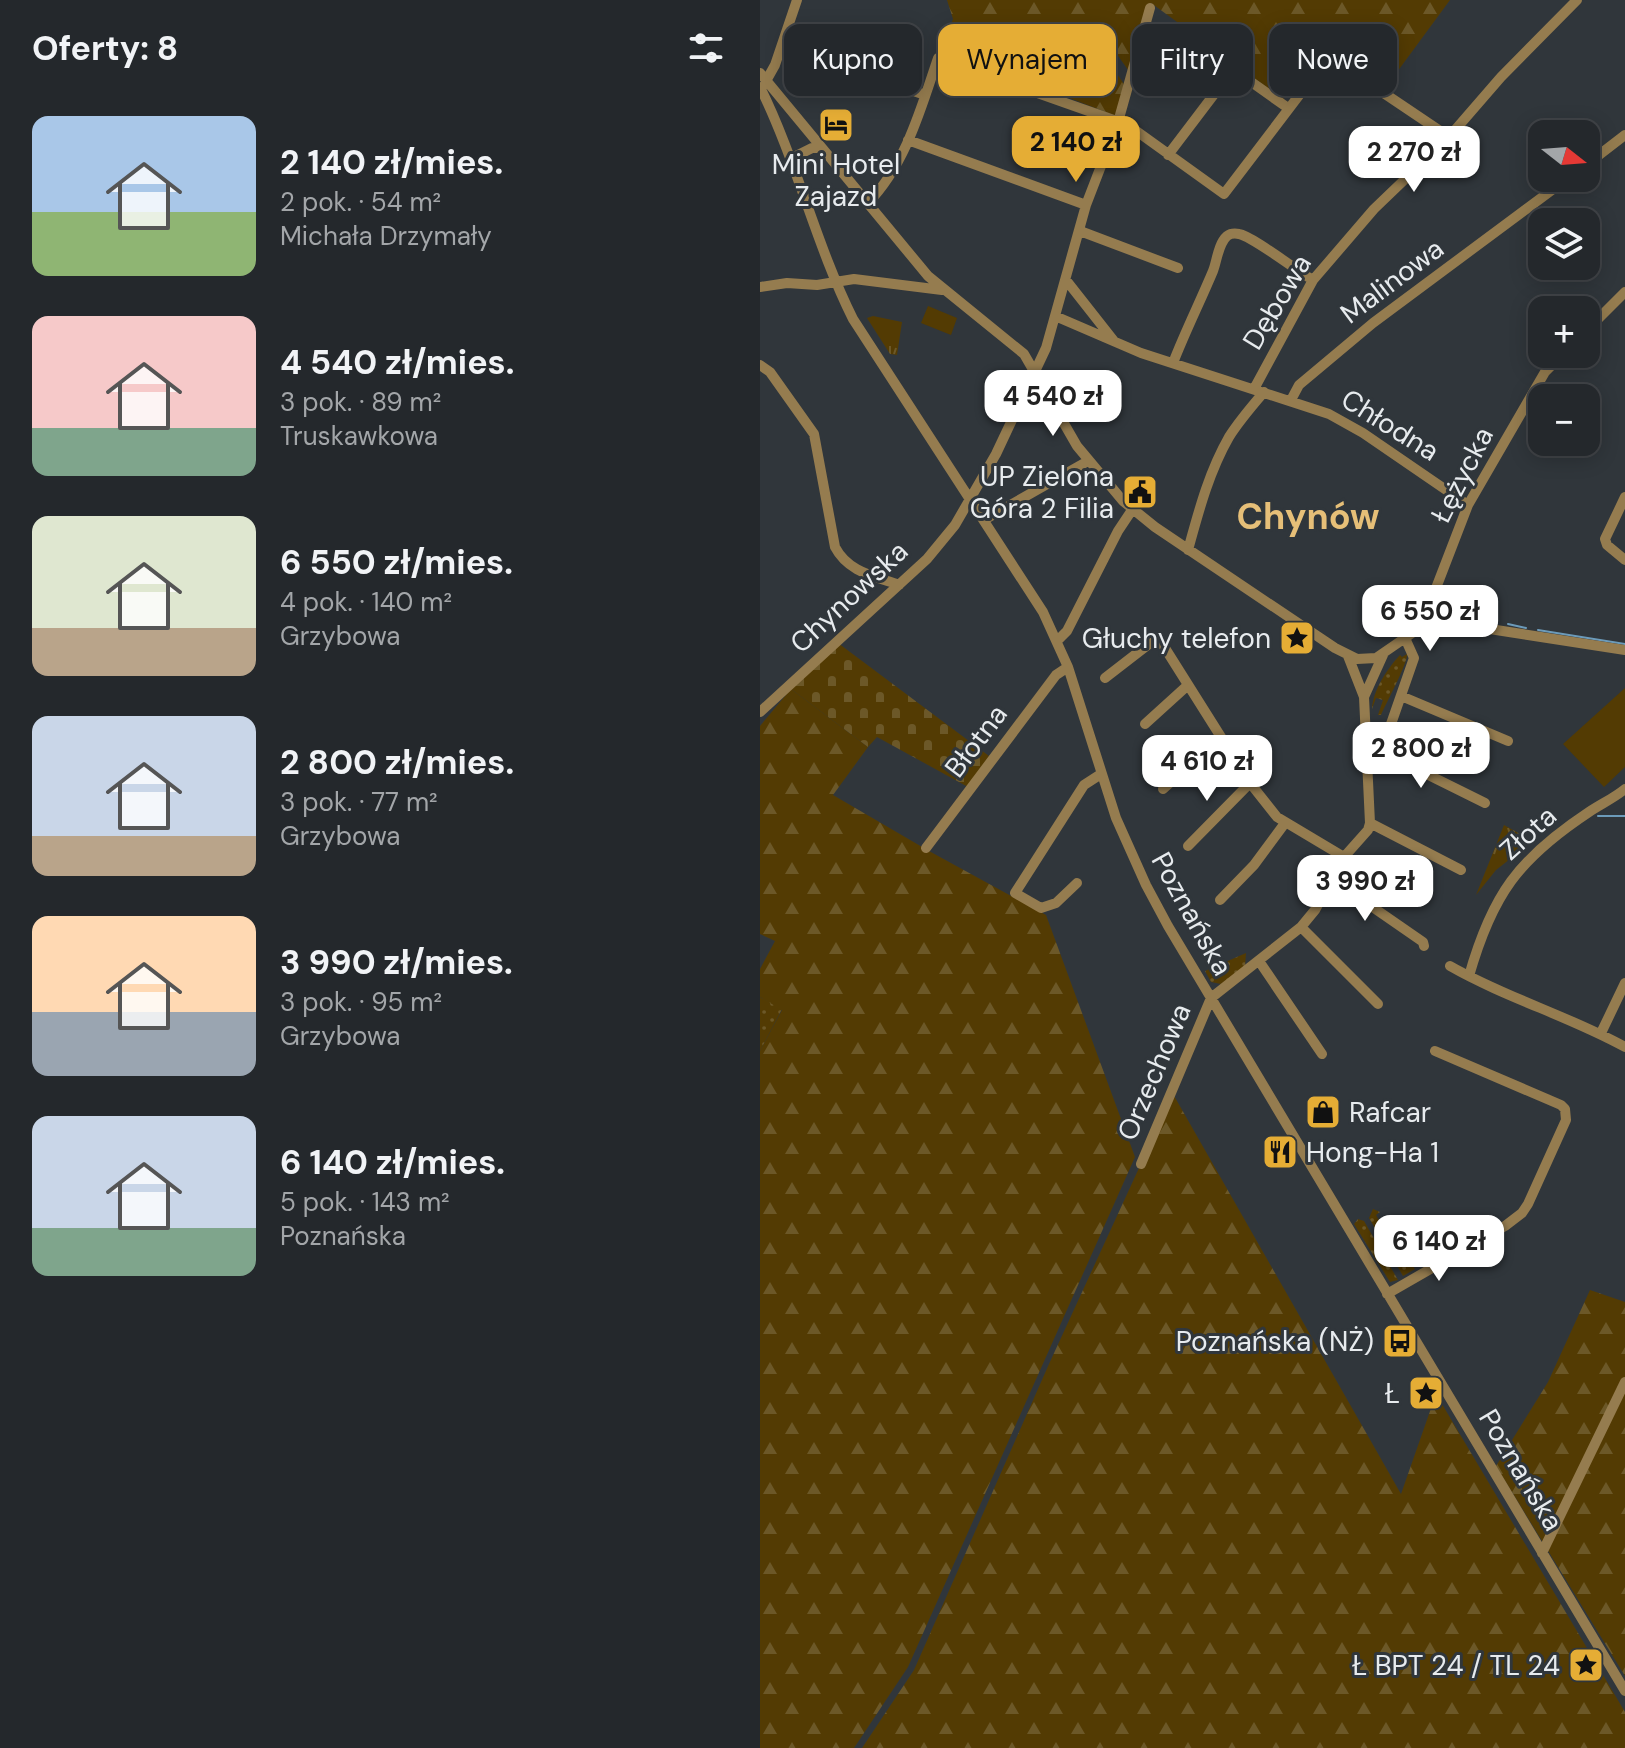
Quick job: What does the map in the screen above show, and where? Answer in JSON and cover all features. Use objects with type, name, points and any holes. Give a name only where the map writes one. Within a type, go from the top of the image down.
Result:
[{"type":"street","points":[[797,0],[775,65],[762,80],[928,276],[1014,344],[1035,371],[1088,461],[1132,510],[1348,656],[1366,660],[1383,655],[1421,627],[1442,624],[1460,624],[1625,650]]},
{"type":"street","name":"Dębowa","points":[[1188,550],[1208,481],[1231,434],[1259,390],[1313,280],[1374,209],[1449,137],[1500,77],[1577,0]]},
{"type":"street","name":"Chynowska","points":[[760,712],[927,559],[956,522],[996,454],[1046,348],[1086,205],[1118,122],[1150,8]]},
{"type":"street","points":[[868,203],[889,180],[908,140],[938,58],[1128,125],[1224,194],[1313,77],[1315,64],[1320,59],[1329,59],[1449,137]]},
{"type":"street","points":[[1168,155],[1228,76],[1234,73],[1240,74],[1288,108]]},
{"type":"street","name":"Poznańska","points":[[762,80],[836,282],[866,341],[1034,597],[1057,641],[1101,774],[1146,885],[1625,1691]]},
{"type":"street","points":[[1600,154],[1625,135]]},
{"type":"street","points":[[908,140],[1086,205]]},
{"type":"street","points":[[790,159],[812,148],[822,148]]},
{"type":"street","name":"Malinowa","points":[[1291,400],[1299,385],[1373,323],[1549,192]]},
{"type":"street","points":[[1080,231],[1178,268]]},
{"type":"street","points":[[1173,363],[1221,246],[1231,233],[1242,234],[1257,242],[1313,280]]},
{"type":"street","points":[[760,287],[787,283],[817,285],[854,279],[944,290]]},
{"type":"street","points":[[1066,280],[1115,342]]},
{"type":"street","points":[[1600,317],[1625,292]]},
{"type":"street","name":"Chłodna","points":[[1055,316],[1173,363],[1317,409],[1347,423],[1468,505]]},
{"type":"street","points":[[760,365],[770,372],[814,434],[835,547],[840,557],[858,570],[899,585]]},
{"type":"street","name":"Łężycka","points":[[1421,627],[1468,505],[1549,368]]},
{"type":"street","points":[[956,522],[982,517],[1088,461]]},
{"type":"street","points":[[1625,497],[1605,539],[1607,545],[1625,560]]},
{"type":"street","points":[[1057,641],[1067,631],[1132,510]]},
{"type":"street","points":[[1105,678],[1158,637],[1250,783],[1277,817],[1344,857]]},
{"type":"street","points":[[1366,728],[1387,728],[1401,696],[1414,658],[1405,638]]},
{"type":"street","points":[[1364,697],[1383,655]]},
{"type":"street","points":[[1211,998],[1301,927],[1315,910],[1344,857],[1368,830],[1368,745],[1364,697],[1348,656]]},
{"type":"street","name":"Błotna","points":[[926,848],[1056,675],[1068,667]]},
{"type":"street","points":[[1145,724],[1188,685]]},
{"type":"street","points":[[1401,696],[1508,741]]},
{"type":"street","points":[[1163,789],[1221,737]]},
{"type":"street","points":[[1368,745],[1485,803]]},
{"type":"street","points":[[1077,883],[1056,903],[1041,908],[1015,893],[1084,785],[1101,774]]},
{"type":"street","points":[[1188,846],[1250,783]]},
{"type":"street","name":"Złota","points":[[1469,976],[1485,924],[1502,891],[1543,846],[1589,811],[1625,789]]},
{"type":"street","points":[[1220,900],[1254,865],[1285,823]]},
{"type":"street","points":[[1370,823],[1461,870]]},
{"type":"street","points":[[1332,879],[1424,946]]},
{"type":"street","points":[[1301,927],[1378,1004]]},
{"type":"street","points":[[1259,961],[1322,1054]]},
{"type":"street","points":[[1450,966],[1514,998],[1601,1033],[1625,1047]]},
{"type":"street","points":[[1601,1033],[1625,983]]},
{"type":"street","name":"Orzechowa","points":[[1141,1164],[1211,998]]},
{"type":"street","points":[[1387,1294],[1521,1214],[1566,1120],[1565,1109],[1561,1105],[1435,1051]]},
{"type":"street","points":[[1542,1553],[1625,1382]]},
{"type":"green space","points":[[947,0],[1450,0],[1397,72],[1397,24],[1269,24],[1269,89],[1253,77],[1253,24],[1180,24],[1151,3],[1145,24],[1132,24],[1131,74],[1116,53],[1116,24],[951,24],[953,19]]},
{"type":"green space","points":[[1116,72],[1124,84],[1116,116],[1064,96],[1116,96]]},
{"type":"green space","points":[[928,306],[957,318],[951,335],[921,323]]},
{"type":"green space","points":[[873,316],[902,322],[897,355],[890,354],[867,318]]},
{"type":"green space","points":[[838,643],[989,756],[968,787],[877,737],[868,747],[791,689]]},
{"type":"green space","points":[[1407,654],[1381,715],[1378,715],[1383,700],[1376,698],[1372,709],[1378,687],[1400,655]]},
{"type":"green space","points":[[1625,688],[1625,767],[1604,787],[1563,744]]},
{"type":"green space","points":[[791,689],[868,747],[833,795],[1046,915],[1135,1157],[908,1667],[854,1748],[760,1748],[760,1051],[782,1010],[760,997],[760,969],[775,941],[760,934],[760,726]]},
{"type":"green space","points":[[1504,825],[1533,841],[1496,870],[1476,895]]},
{"type":"green space","points":[[1246,953],[1245,967],[1221,984],[1211,982],[1205,971]]},
{"type":"green space","points":[[760,997],[782,1009],[760,1051]]},
{"type":"green space","points":[[1173,1094],[1401,1494],[1436,1394],[1625,1712],[1625,1748],[862,1748],[914,1670]]},
{"type":"green space","points":[[1373,1209],[1380,1212],[1376,1215],[1407,1267],[1412,1265],[1415,1269],[1403,1276],[1369,1218]]},
{"type":"green space","points":[[1358,1219],[1364,1221],[1398,1280],[1390,1282],[1354,1224]]},
{"type":"green space","points":[[1590,1290],[1625,1302],[1625,1676],[1496,1466],[1548,1382]]},
{"type":"waterway","points":[[1435,617],[1497,623]]},
{"type":"waterway","points":[[1508,624],[1526,628]]},
{"type":"waterway","points":[[1538,630],[1625,644]]},
{"type":"waterway","points":[[1598,816],[1625,816]]},
{"type":"place","name":"Mini Hotel Zajazd","points":[[836,125]]},
{"type":"place","name":"UP Zielona Góra 2 Filia","points":[[1140,492]]},
{"type":"place","name":"Głuchy telefon","points":[[1297,638]]},
{"type":"place","name":"Rafcar","points":[[1323,1112]]},
{"type":"place","name":"Hong-Ha 1","points":[[1280,1152]]},
{"type":"place","name":"Poznańska (NŻ)","points":[[1400,1341]]},
{"type":"place","name":"Ł","points":[[1426,1393]]},
{"type":"place","name":"Ł BPT 24 / TL 24","points":[[1586,1665]]},
{"type":"district","name":"Chynów","points":[[1308,516]]}]
